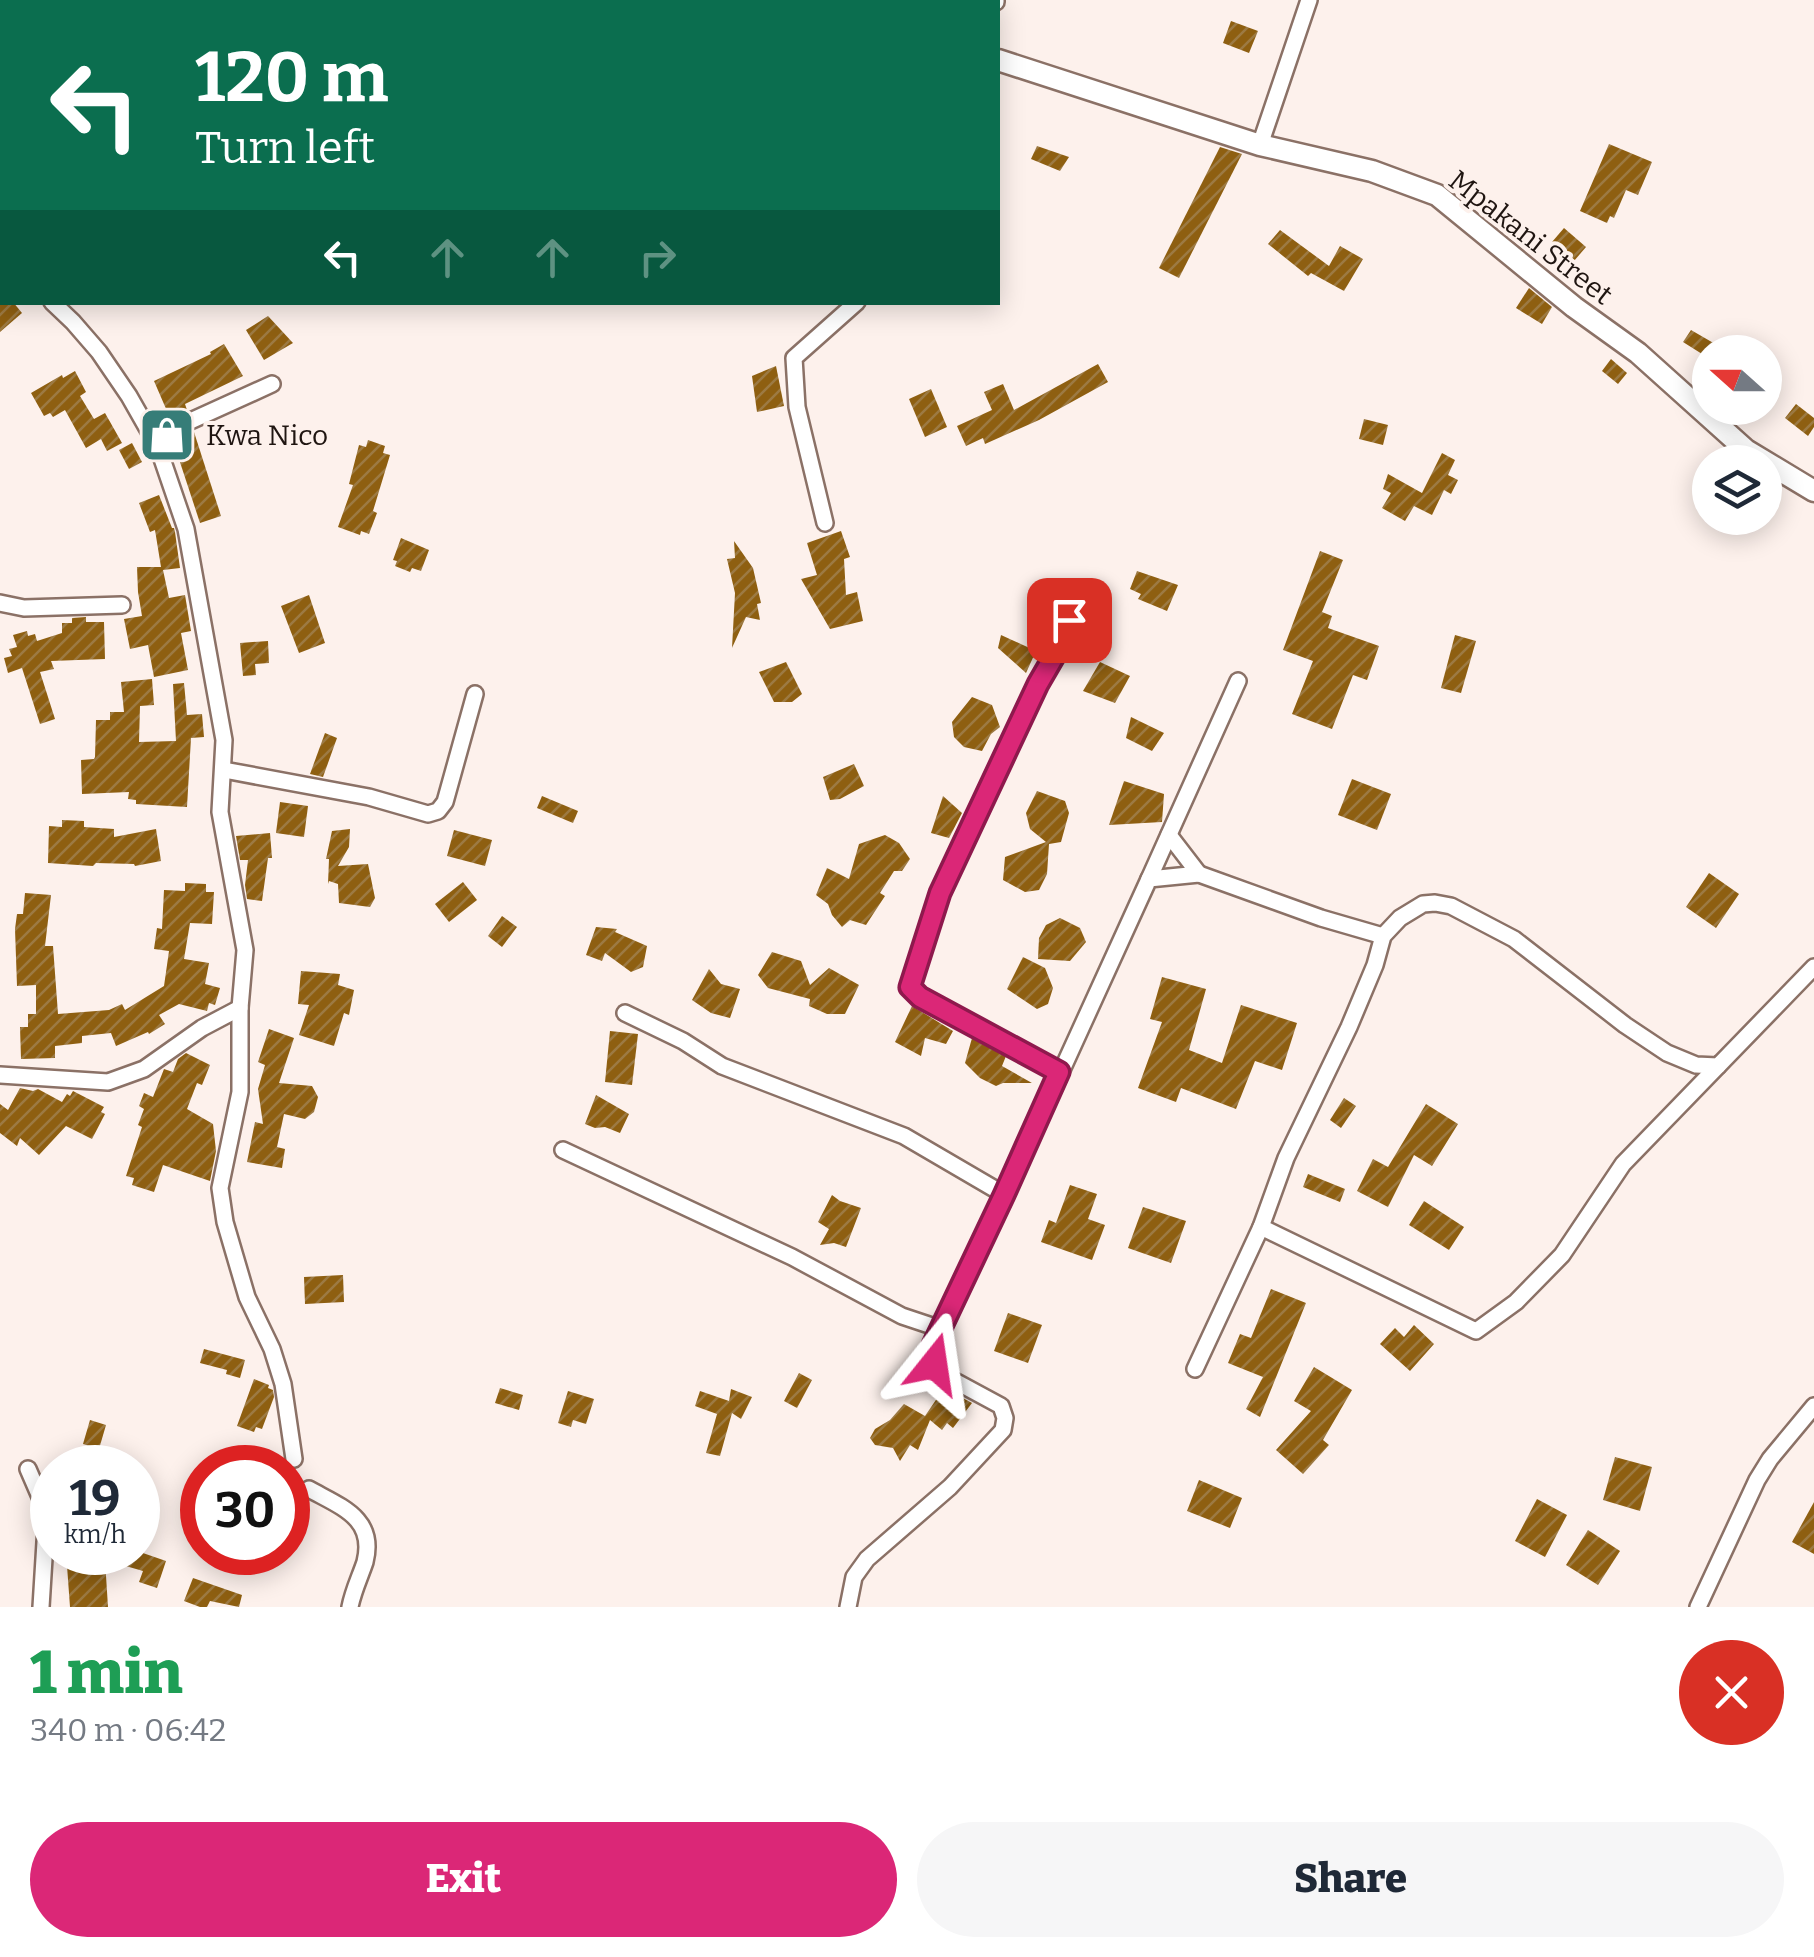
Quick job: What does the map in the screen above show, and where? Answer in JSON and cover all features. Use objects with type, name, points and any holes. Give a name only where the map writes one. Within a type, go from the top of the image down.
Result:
[{"type":"street","points":[[1260,145],[1308,0]]},
{"type":"street","name":"Mpakani Street","points":[[1000,61],[1260,145],[1372,171],[1438,195],[1574,307],[1638,354],[1746,450],[1814,491]]},
{"type":"street","points":[[55,305],[99,352],[129,396],[153,438],[186,529],[224,740],[220,812],[245,950],[240,1092],[220,1188],[225,1222],[247,1297],[272,1349],[282,1384],[292,1445]]},
{"type":"street","points":[[825,523],[796,407],[794,358],[855,305]]},
{"type":"street","points":[[153,438],[272,384]]},
{"type":"street","points":[[1059,1072],[920,997],[910,987],[940,893],[1038,684],[1060,646],[1078,594]]},
{"type":"street","points":[[0,603],[24,608],[122,605]]},
{"type":"street","points":[[848,1607],[854,1577],[868,1560],[950,1488],[1002,1430],[1006,1418],[1001,1406],[938,1372],[932,1347],[1238,682]]},
{"type":"street","points":[[224,770],[369,797],[428,814],[438,811],[445,802],[474,694]]},
{"type":"street","points":[[1169,835],[1199,874]]},
{"type":"street","points":[[1149,879],[1199,874],[1383,936]]},
{"type":"street","points":[[1195,1369],[1261,1228],[1286,1158],[1350,1027],[1383,936],[1400,918],[1423,904],[1451,906],[1514,939],[1624,1025],[1667,1053],[1696,1065],[1718,1066]]},
{"type":"street","points":[[1261,1228],[1476,1331],[1516,1302],[1562,1255],[1623,1164],[1814,966]]},
{"type":"street","points":[[0,1075],[108,1082],[144,1069],[202,1028],[240,1008]]},
{"type":"street","points":[[626,1013],[722,1066],[904,1136],[1004,1195]]},
{"type":"street","points":[[563,1150],[792,1258],[902,1316],[941,1329]]},
{"type":"street","points":[[1698,1607],[1756,1480],[1814,1406]]},
{"type":"street","points":[[28,1469],[41,1499],[46,1526],[41,1607]]},
{"type":"street","points":[[310,1490],[354,1516],[364,1528],[368,1542],[350,1607]]},
{"type":"building","points":[[1231,21],[1258,31],[1249,53],[1223,43]]},
{"type":"building","points":[[1609,144],[1652,162],[1638,195],[1626,190],[1614,218],[1610,216],[1607,223],[1580,211]]},
{"type":"building","points":[[1037,146],[1069,157],[1060,171],[1031,159]]},
{"type":"building","points":[[1220,147],[1242,154],[1179,278],[1159,268]]},
{"type":"building","points":[[1564,228],[1586,247],[1574,261],[1552,242]]},
{"type":"building","points":[[1280,230],[1329,266],[1340,246],[1363,259],[1344,291],[1311,273],[1308,276],[1268,244]]},
{"type":"building","points":[[1529,288],[1552,307],[1542,324],[1516,308]]},
{"type":"building","points":[[0,305],[15,305],[22,313],[0,332]]},
{"type":"building","points":[[268,316],[293,343],[264,360],[246,330]]},
{"type":"building","points":[[1691,330],[1700,335],[1692,335],[1692,348],[1683,342]]},
{"type":"building","points":[[224,344],[243,376],[185,404],[187,410],[170,418],[154,381]]},
{"type":"building","points":[[1611,359],[1627,373],[1618,384],[1602,371]]},
{"type":"building","points":[[1098,364],[1108,382],[1039,420],[985,444],[983,438],[966,446],[957,426],[992,410],[984,392],[1003,384],[1014,410]]},
{"type":"building","points":[[776,366],[784,406],[757,412],[752,376]]},
{"type":"building","points":[[75,371],[86,392],[80,396],[94,419],[105,413],[122,443],[107,451],[101,439],[86,448],[65,410],[53,417],[50,413],[44,416],[31,393]]},
{"type":"building","points":[[931,389],[947,427],[925,437],[909,399]]},
{"type":"building","points":[[1796,404],[1814,418],[1808,436],[1785,418]]},
{"type":"building","points":[[1364,419],[1388,425],[1383,445],[1359,439]]},
{"type":"building","points":[[194,432],[221,516],[200,523],[173,441]]},
{"type":"building","points":[[368,440],[385,446],[383,453],[390,455],[373,511],[377,513],[369,534],[361,531],[360,535],[338,527],[353,485],[349,484],[359,445],[366,447]]},
{"type":"building","points":[[132,443],[142,462],[129,469],[119,450]]},
{"type":"building","points":[[1442,453],[1455,460],[1448,475],[1458,480],[1451,494],[1444,490],[1432,515],[1414,506],[1405,521],[1382,508],[1391,493],[1383,489],[1388,474],[1422,493]]},
{"type":"building","points":[[159,495],[174,528],[180,568],[163,570],[169,598],[185,595],[191,631],[181,633],[188,670],[154,677],[148,645],[130,649],[124,619],[142,616],[137,567],[161,567],[155,530],[150,532],[139,503]]},
{"type":"building","points":[[841,531],[850,557],[844,559],[846,595],[857,592],[863,621],[830,629],[801,579],[817,575],[807,543]]},
{"type":"building","points":[[401,538],[429,550],[421,571],[412,568],[410,572],[395,566],[397,561],[393,560]]},
{"type":"building","points":[[734,541],[753,568],[761,603],[757,604],[760,620],[746,617],[732,648],[735,593],[727,559],[735,558]]},
{"type":"building","points":[[1320,551],[1343,560],[1322,612],[1332,616],[1328,628],[1379,646],[1367,680],[1353,675],[1332,729],[1292,714],[1313,661],[1283,650]]},
{"type":"building","points":[[1137,571],[1178,585],[1167,611],[1138,599],[1141,594],[1130,589]]},
{"type":"building","points":[[309,595],[325,643],[299,653],[281,606]]},
{"type":"building","points":[[86,617],[86,622],[104,622],[105,659],[51,661],[54,669],[40,672],[55,719],[40,724],[22,668],[8,673],[4,658],[12,656],[9,649],[17,647],[13,635],[27,631],[28,636],[35,634],[37,641],[62,633],[62,623],[72,623],[72,618]]},
{"type":"building","points":[[1001,635],[1036,651],[1026,673],[998,648]]},
{"type":"building","points":[[1455,635],[1476,641],[1461,693],[1441,688]]},
{"type":"building","points":[[268,641],[269,663],[255,664],[256,675],[243,676],[240,643]]},
{"type":"building","points":[[786,662],[802,694],[792,702],[774,702],[759,672]]},
{"type":"building","points":[[1100,662],[1130,676],[1115,703],[1083,691]]},
{"type":"building","points":[[152,679],[154,705],[140,706],[139,742],[176,741],[173,684],[184,683],[187,715],[202,714],[204,737],[191,738],[187,807],[136,804],[136,800],[128,799],[129,792],[82,794],[81,760],[95,757],[96,720],[110,720],[110,712],[124,712],[121,682]]},
{"type":"building","points":[[972,697],[992,705],[1000,727],[982,751],[964,747],[954,737],[952,722]]},
{"type":"building","points":[[1131,717],[1164,733],[1152,751],[1126,738]]},
{"type":"building","points":[[325,733],[337,738],[323,777],[310,774]]},
{"type":"building","points":[[854,764],[864,786],[830,800],[823,777]]},
{"type":"building","points":[[1352,779],[1391,794],[1377,830],[1338,815]]},
{"type":"building","points":[[1124,781],[1164,794],[1162,822],[1109,825]]},
{"type":"building","points":[[1037,791],[1065,801],[1069,813],[1061,842],[1049,844],[1047,874],[1039,890],[1025,892],[1003,880],[1005,857],[1046,842],[1030,829],[1026,813]]},
{"type":"building","points":[[542,796],[578,811],[573,823],[537,808]]},
{"type":"building","points":[[943,796],[962,813],[949,838],[931,833]]},
{"type":"building","points":[[280,802],[308,806],[304,837],[276,833]]},
{"type":"building","points":[[62,820],[84,821],[84,827],[114,829],[114,837],[156,829],[161,861],[135,866],[48,863],[49,826],[62,827]]},
{"type":"building","points":[[350,829],[349,847],[338,866],[368,864],[375,898],[370,907],[339,903],[338,884],[328,884],[326,859],[332,831]]},
{"type":"building","points":[[454,830],[492,840],[485,866],[447,856]]},
{"type":"building","points":[[270,833],[272,858],[268,858],[262,901],[247,899],[248,860],[240,860],[236,836]]},
{"type":"building","points":[[885,835],[899,843],[910,859],[902,871],[894,871],[880,893],[885,896],[866,925],[850,920],[842,927],[828,904],[816,895],[827,868],[849,879],[859,844]]},
{"type":"building","points":[[1709,873],[1739,894],[1716,928],[1686,907]]},
{"type":"building","points":[[463,882],[477,900],[449,922],[435,904]]},
{"type":"building","points":[[185,883],[206,884],[206,892],[214,892],[212,924],[190,923],[184,959],[209,963],[205,984],[220,988],[215,1005],[209,1003],[207,1011],[179,1004],[159,1015],[165,1024],[116,1046],[111,1033],[82,1036],[82,1043],[55,1046],[55,1058],[21,1059],[20,1027],[28,1027],[28,1014],[36,1014],[36,985],[17,986],[15,929],[17,914],[23,914],[25,893],[51,895],[45,946],[53,946],[58,1014],[109,1010],[122,1004],[125,1010],[164,986],[169,951],[154,949],[157,928],[162,929],[164,890],[185,891]]},
{"type":"building","points":[[502,916],[517,927],[502,947],[488,936]]},
{"type":"building","points":[[1060,918],[1080,928],[1086,942],[1070,961],[1038,959],[1039,938],[1046,925]]},
{"type":"building","points":[[596,927],[617,929],[615,932],[647,946],[643,967],[631,972],[605,953],[602,961],[586,955]]},
{"type":"building","points":[[772,952],[801,961],[810,985],[829,968],[859,985],[845,1014],[827,1014],[809,1006],[810,999],[768,988],[758,975]]},
{"type":"building","points":[[1023,957],[1045,968],[1053,988],[1048,1004],[1037,1009],[1007,989]]},
{"type":"building","points":[[709,969],[721,984],[740,989],[730,1018],[711,1013],[692,1000]]},
{"type":"building","points":[[301,971],[340,974],[338,985],[354,990],[349,1015],[344,1013],[334,1046],[299,1035],[309,1005],[298,1004]]},
{"type":"building","points":[[1162,977],[1206,989],[1189,1050],[1222,1063],[1241,1005],[1297,1023],[1282,1070],[1255,1061],[1236,1109],[1181,1088],[1176,1102],[1138,1088],[1162,1022],[1150,1019]]},
{"type":"building","points":[[912,1006],[953,1031],[946,1044],[925,1038],[921,1056],[895,1042]]},
{"type":"building","points":[[269,1029],[294,1038],[279,1083],[312,1086],[318,1097],[314,1112],[305,1119],[284,1114],[277,1147],[285,1149],[282,1168],[247,1162],[255,1122],[263,1124],[258,1089],[265,1065],[258,1062]]},
{"type":"building","points":[[610,1031],[638,1034],[632,1085],[605,1082]]},
{"type":"building","points":[[972,1038],[1006,1056],[1002,1066],[1032,1083],[996,1086],[980,1078],[965,1063]]},
{"type":"building","points":[[186,1053],[210,1065],[202,1085],[197,1083],[187,1109],[213,1124],[216,1151],[210,1181],[163,1165],[154,1192],[132,1185],[134,1178],[126,1176],[142,1127],[138,1125],[144,1109],[139,1106],[144,1093],[153,1097],[164,1069],[173,1072],[178,1059]]},
{"type":"building","points":[[20,1088],[38,1089],[62,1102],[73,1091],[104,1107],[101,1112],[105,1114],[92,1139],[66,1126],[39,1155],[20,1138],[17,1146],[0,1133],[0,1104],[8,1110]]},
{"type":"building","points":[[596,1095],[629,1114],[620,1133],[585,1124]]},
{"type":"building","points":[[1344,1098],[1356,1106],[1341,1128],[1330,1120]]},
{"type":"building","points":[[1426,1104],[1458,1124],[1432,1166],[1414,1155],[1388,1207],[1357,1191],[1373,1159],[1388,1167]]},
{"type":"building","points":[[1308,1174],[1345,1189],[1340,1202],[1303,1187]]},
{"type":"building","points":[[1070,1185],[1097,1194],[1088,1219],[1105,1225],[1092,1260],[1041,1242],[1049,1220],[1056,1223]]},
{"type":"building","points":[[832,1195],[861,1208],[846,1247],[834,1243],[820,1245],[829,1229],[818,1222]]},
{"type":"building","points":[[1424,1201],[1464,1227],[1449,1250],[1409,1225]]},
{"type":"building","points":[[1143,1207],[1186,1221],[1171,1263],[1128,1248]]},
{"type":"building","points":[[343,1275],[344,1302],[305,1304],[304,1277]]},
{"type":"building","points":[[1271,1289],[1306,1303],[1260,1417],[1246,1409],[1263,1377],[1228,1363],[1240,1334],[1251,1338]]},
{"type":"building","points":[[1008,1313],[1042,1325],[1028,1363],[994,1351]]},
{"type":"building","points":[[1414,1325],[1434,1344],[1410,1371],[1380,1344],[1395,1328],[1404,1337]]},
{"type":"building","points":[[204,1349],[245,1360],[240,1378],[200,1363]]},
{"type":"building","points":[[1314,1367],[1352,1390],[1323,1440],[1329,1445],[1303,1474],[1276,1450],[1311,1411],[1294,1401]]},
{"type":"building","points":[[799,1373],[812,1380],[797,1408],[784,1401]]},
{"type":"building","points":[[254,1379],[269,1385],[274,1397],[262,1429],[256,1427],[254,1432],[237,1426]]},
{"type":"building","points":[[500,1388],[523,1395],[519,1410],[495,1403]]},
{"type":"building","points":[[944,1388],[972,1403],[953,1428],[947,1423],[942,1430],[930,1420],[918,1450],[910,1445],[900,1461],[893,1448],[875,1445],[870,1438],[875,1429],[904,1404],[925,1416]]},
{"type":"building","points":[[731,1389],[752,1397],[741,1419],[732,1413],[720,1456],[706,1453],[717,1414],[695,1406],[700,1391],[729,1401]]},
{"type":"building","points":[[568,1391],[594,1399],[586,1424],[573,1420],[571,1427],[558,1423]]},
{"type":"building","points":[[90,1420],[106,1425],[100,1445],[83,1444]]},
{"type":"building","points":[[1615,1457],[1652,1467],[1640,1511],[1603,1500]]},
{"type":"building","points":[[1199,1480],[1242,1498],[1230,1528],[1187,1511]]},
{"type":"building","points":[[1537,1499],[1567,1515],[1545,1557],[1515,1541]]},
{"type":"building","points":[[1814,1502],[1814,1554],[1792,1542]]},
{"type":"building","points":[[1588,1530],[1620,1551],[1598,1585],[1566,1565]]},
{"type":"building","points":[[160,1559],[166,1561],[157,1588],[139,1582],[142,1575],[160,1575]]},
{"type":"building","points":[[68,1575],[106,1575],[108,1607],[70,1607]]},
{"type":"building","points":[[193,1578],[242,1595],[239,1607],[210,1601],[207,1607],[200,1607],[184,1601]]},
{"type":"place","name":"Kwa Nico","points":[[167,435]]},
{"type":"route","points":[[934,1364],[932,1347],[1059,1072],[920,997],[910,987],[940,893],[1069,620]]}]
